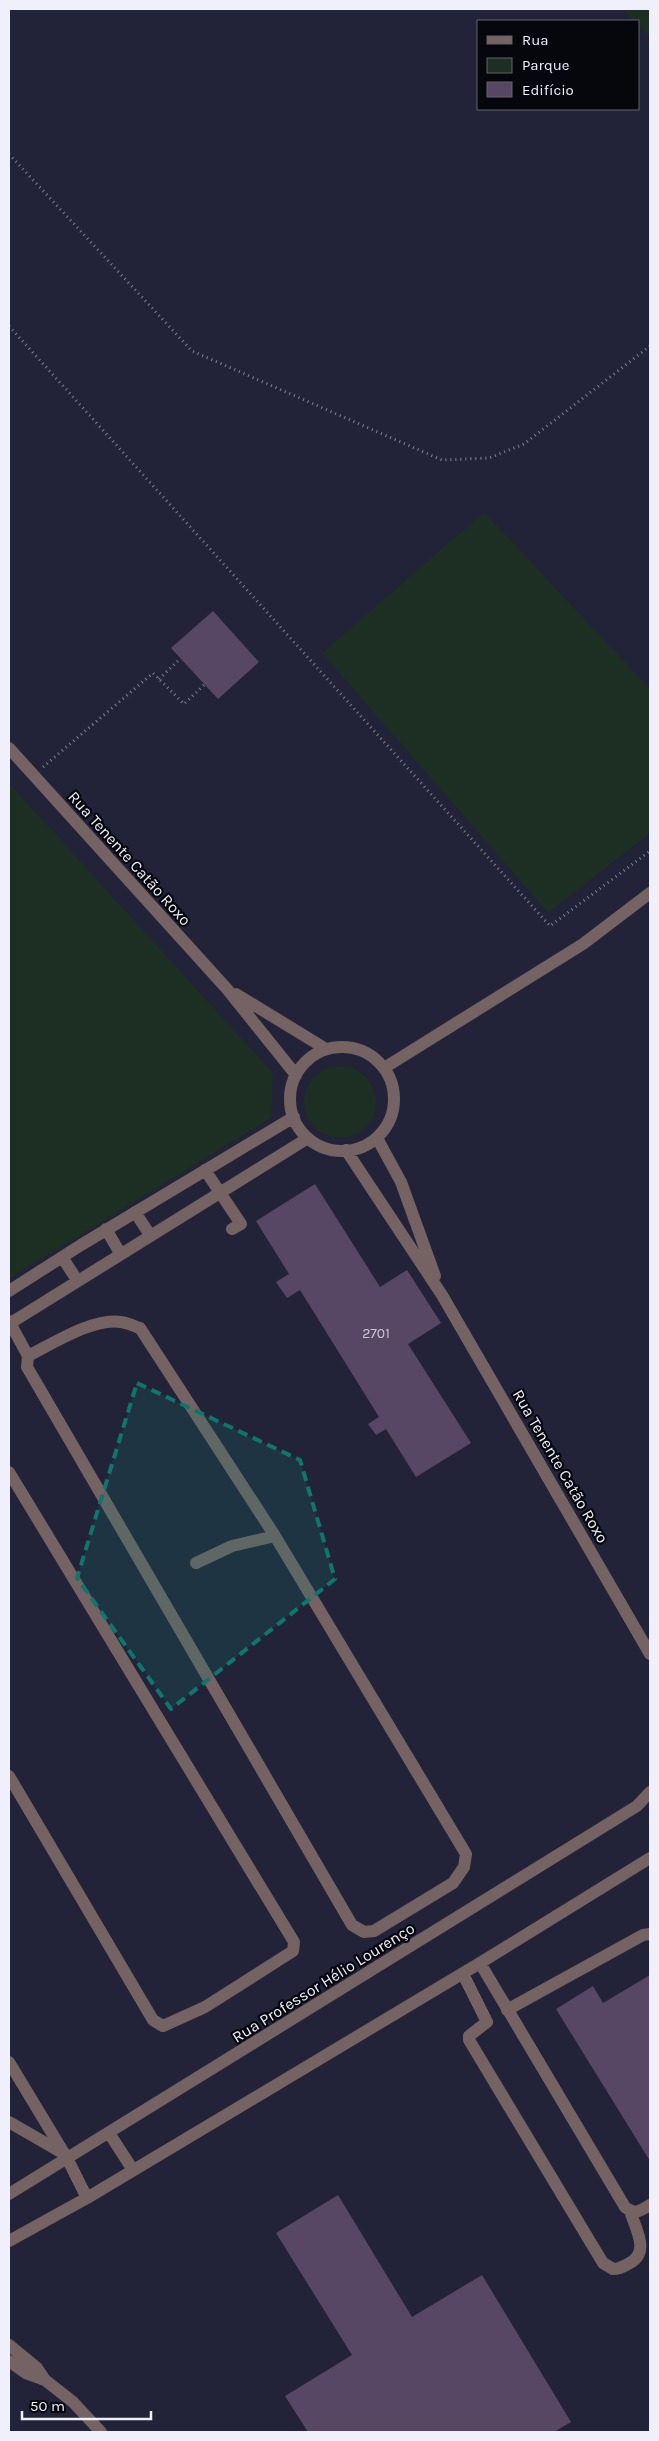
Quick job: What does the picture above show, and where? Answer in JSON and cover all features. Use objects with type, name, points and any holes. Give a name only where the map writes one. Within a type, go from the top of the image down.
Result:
[{"type":"street","name":"Rua Tenente Catão Roxo","points":[[9,748],[227,989],[296,1075]]},
{"type":"street","points":[[384,1068],[583,944],[650,893]]},
{"type":"street","name":"Rua Tenente Catão Roxo","points":[[227,989],[326,1049]]},
{"type":"street","points":[[342,1046],[358,1049],[373,1056],[384,1068],[393,1085],[394,1104],[389,1123],[377,1138],[363,1146],[346,1150],[333,1150],[308,1138],[294,1116],[290,1103],[291,1089],[296,1075],[314,1055],[326,1049],[342,1046]]},
{"type":"street","points":[[9,1291],[106,1229],[294,1116]]},
{"type":"street","points":[[28,1356],[72,1334],[108,1321],[122,1322],[140,1328],[275,1536],[466,1854],[464,1867],[453,1883],[374,1931],[364,1932],[352,1925],[27,1367],[28,1356],[9,1322],[308,1138]]},
{"type":"street","name":"Rua Tenente Catão Roxo","points":[[377,1138],[401,1182],[442,1295]]},
{"type":"street","name":"Rua Tenente Catão Roxo","points":[[346,1150],[442,1295],[647,1639],[650,1654]]},
{"type":"street","points":[[205,1170],[241,1224],[232,1230]]},
{"type":"street","points":[[135,1212],[150,1235]]},
{"type":"street","points":[[106,1229],[120,1253]]},
{"type":"street","points":[[62,1257],[77,1280]]},
{"type":"street","points":[[9,1472],[294,1942],[293,1951],[205,2006],[164,2026],[153,2020],[9,1776]]},
{"type":"street","points":[[196,1563],[232,1546],[275,1536]]},
{"type":"street","name":"Rua Professor Hélio Lourenço","points":[[9,2194],[65,2156],[109,2133],[637,1806],[650,1792]]},
{"type":"street","points":[[9,2241],[87,2198],[463,1974],[650,1858]]},
{"type":"street","points":[[507,2010],[643,1935],[650,1934]]},
{"type":"street","points":[[480,1963],[625,2207],[630,2211],[639,2212],[650,2205]]},
{"type":"street","points":[[463,1974],[487,2022],[469,2036],[469,2040],[603,2262],[613,2269],[636,2260],[640,2253],[642,2246],[630,2211]]},
{"type":"street","points":[[9,2062],[65,2156],[87,2198]]},
{"type":"street","points":[[9,2122],[65,2156]]},
{"type":"street","points":[[109,2133],[133,2170]]},
{"type":"street","points":[[9,2345],[36,2368],[45,2380],[73,2402],[101,2432]]},
{"type":"street","points":[[9,2361],[26,2373],[45,2380]]},
{"type":"path","points":[[9,154],[192,351],[442,460],[489,458],[524,444],[650,346]]},
{"type":"path","points":[[9,326],[550,926],[650,851]]},
{"type":"path","points":[[159,679],[180,658]]},
{"type":"path","points":[[33,775],[153,672],[184,704],[204,685]]},
{"type":"highlighted area","points":[[137,1383],[300,1460],[335,1579],[171,1709],[77,1578]]},
{"type":"shaded area","points":[[9,9],[650,9],[650,2432],[9,2432]]},
{"type":"green space","points":[[622,9],[650,9],[650,37],[639,25],[639,20],[633,20]]},
{"type":"green space","points":[[484,512],[650,689],[650,833],[548,913],[322,653]]},
{"type":"green space","points":[[9,783],[273,1073],[271,1118],[9,1279]]},
{"type":"green space","points":[[347,1066],[366,1076],[374,1088],[376,1102],[374,1116],[366,1128],[354,1136],[333,1138],[314,1128],[306,1116],[304,1095],[314,1076],[326,1068]]},
{"type":"building","points":[[213,611],[259,662],[218,699],[171,648]]},
{"type":"building","points":[[315,1184],[380,1287],[407,1270],[441,1323],[408,1344],[471,1443],[416,1477],[386,1429],[376,1435],[368,1424],[379,1417],[300,1290],[287,1298],[276,1282],[289,1274],[256,1221]]},
{"type":"building","points":[[650,1975],[650,2161],[556,2009],[593,1986],[603,2003]]},
{"type":"building","points":[[338,2195],[412,2317],[482,2275],[571,2422],[554,2432],[308,2432],[285,2396],[352,2355],[276,2233]]}]
